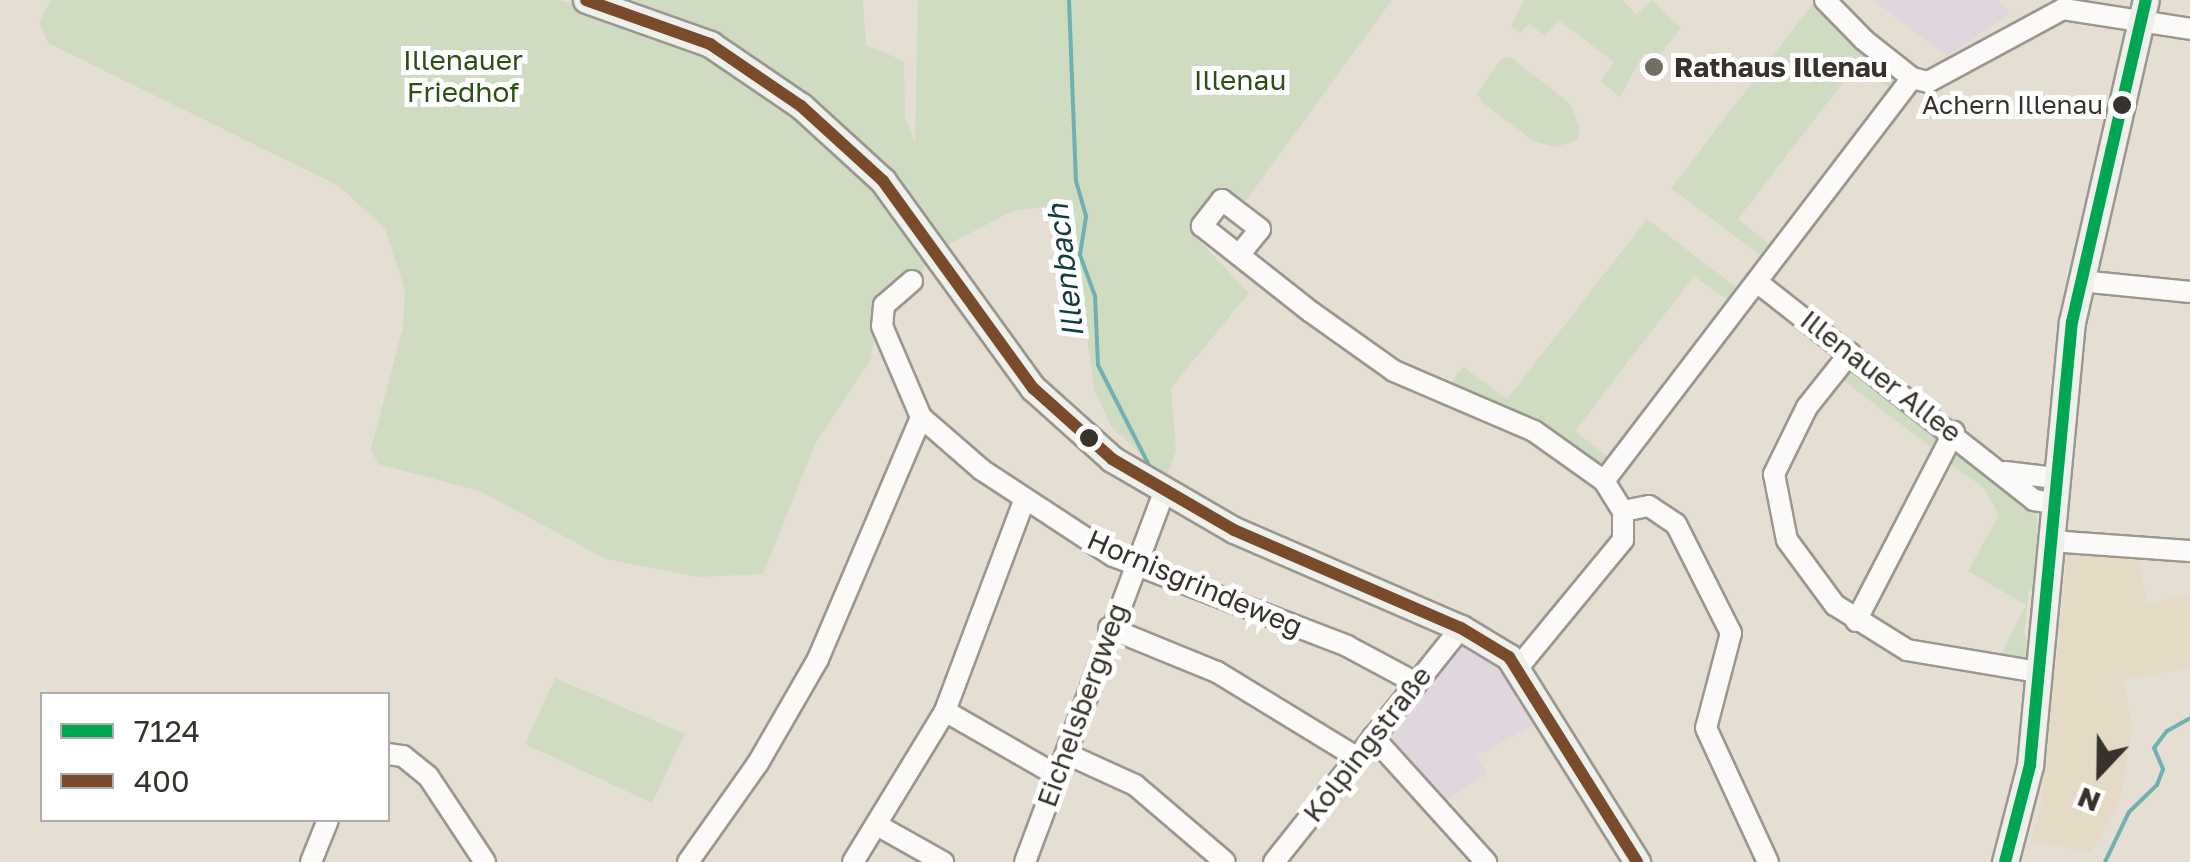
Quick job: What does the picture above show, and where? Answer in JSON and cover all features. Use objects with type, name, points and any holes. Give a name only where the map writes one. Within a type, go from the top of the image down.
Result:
[{"type":"main road","points":[[586,0],[740,61],[883,182],[1033,388],[1112,460],[1164,493],[1312,568],[1462,628],[1518,666],[1637,862]]},
{"type":"main road","points":[[2006,862],[2030,765],[2055,491],[2080,281],[2144,11]]},
{"type":"street","points":[[1825,0],[1912,78],[1945,78],[2026,25],[2063,9],[2144,11],[2190,29]]},
{"type":"street","points":[[1604,481],[1912,78]]},
{"type":"street","points":[[1239,255],[1394,371],[1534,432],[1604,481],[1624,511],[1623,540],[1518,666]]},
{"type":"street","name":"Hornisgrindeweg","points":[[912,281],[884,305],[882,326],[921,417],[1023,503],[1113,556],[1135,560],[1346,646],[1414,682]]},
{"type":"street","points":[[2080,281],[2190,292]]},
{"type":"street","name":"Illenauer Allee","points":[[1757,282],[2005,472],[2055,491]]},
{"type":"street","points":[[1850,353],[1807,407],[1774,474],[1787,540],[1819,590],[1856,621],[1908,650],[2039,672]]},
{"type":"street","points":[[688,862],[758,763],[818,659],[921,417]]},
{"type":"street","points":[[1856,621],[1954,432]]},
{"type":"street","name":"Eichelsbergweg","points":[[1025,862],[1067,754],[1109,628],[1164,493]]},
{"type":"street","points":[[852,862],[945,711],[1023,503]]},
{"type":"street","points":[[1624,511],[1649,506],[1676,524],[1731,633],[1706,728],[1768,862]]},
{"type":"street","points":[[2050,541],[2190,552]]},
{"type":"street","points":[[1109,628],[1217,672],[1356,757]]},
{"type":"street","name":"Kolpingstraße","points":[[1274,862],[1414,682],[1462,628]]},
{"type":"street","points":[[945,711],[1058,776]]},
{"type":"street","points":[[1373,737],[1486,862]]},
{"type":"street","points":[[390,754],[403,756],[428,776],[486,862]]},
{"type":"street","points":[[1067,754],[1135,785],[1225,862]]},
{"type":"street","points":[[311,862],[327,822]]},
{"type":"street","points":[[877,825],[943,862]]},
{"type":"shaded area","points":[[1873,0],[1999,0],[2010,14],[1947,56]]},
{"type":"shaded area","points":[[2068,548],[2137,552],[2147,604],[2190,595],[2190,668],[2123,680],[2132,725],[2120,800],[2091,852],[2031,841],[2042,801]]},
{"type":"shaded area","points":[[1463,645],[1510,678],[1541,721],[1476,756],[1487,774],[1441,803],[1383,740]]},
{"type":"green space","name":"Illenauer Friedhof","points":[[51,0],[559,0],[586,8],[678,43],[782,100],[868,179],[930,263],[880,305],[871,359],[815,444],[763,574],[698,577],[606,559],[480,491],[378,464],[371,449],[403,327],[405,290],[385,229],[339,186],[48,43],[39,22]]},
{"type":"green space","name":"Illenau","points":[[622,0],[863,0],[866,45],[904,61],[905,117],[915,142],[918,0],[1392,0],[1242,206],[1220,190],[1189,230],[1249,293],[1171,388],[1176,451],[1166,478],[1111,426],[1094,389],[1072,224],[1064,204],[1013,211],[943,247],[811,99],[687,23]]},
{"type":"green space","points":[[1524,0],[1623,0],[1636,15],[1652,0],[1681,28],[1655,61],[1644,53],[1620,97],[1600,81],[1614,62],[1558,20],[1545,36],[1529,23],[1521,33],[1511,26]]},
{"type":"green space","points":[[1816,0],[1900,81],[1894,91],[1857,64],[1738,219],[1774,248],[1765,259],[1671,188]]},
{"type":"green space","points":[[1511,57],[1570,104],[1580,129],[1577,140],[1556,147],[1534,141],[1482,102],[1477,93],[1502,58]]},
{"type":"green space","points":[[1647,219],[1741,291],[1732,303],[1694,276],[1575,431],[1612,460],[1604,469],[1511,409],[1448,386],[1463,367],[1507,399]]},
{"type":"green space","points":[[1849,366],[1941,438],[1936,451],[1835,374]]},
{"type":"green space","points":[[1953,447],[2037,513],[2036,590],[2029,589],[2024,632],[2033,667],[2000,657],[2026,605],[1968,571],[1999,515],[1984,488],[1948,462]]},
{"type":"green space","points":[[555,678],[685,734],[652,803],[525,744]]},
{"type":"waterway","name":"Illenbach","points":[[1069,0],[1076,181],[1086,217],[1080,255],[1095,296],[1098,365],[1149,465]]},
{"type":"waterway","points":[[2105,862],[2129,812],[2157,785],[2163,769],[2154,748],[2167,731],[2190,718]]},
{"type":"transit line","name":"400","points":[[586,0],[710,44],[801,106],[883,181],[1033,388],[1112,459],[1234,530],[1461,628],[1509,657],[1637,862]]},
{"type":"transit line","name":"7124","points":[[2005,862],[2030,765],[2072,322],[2146,0]]},
{"type":"place","name":"Rathaus Illenau","points":[[1654,67]]},
{"type":"place","name":"Achern Illenau","points":[[2122,105]]}]
